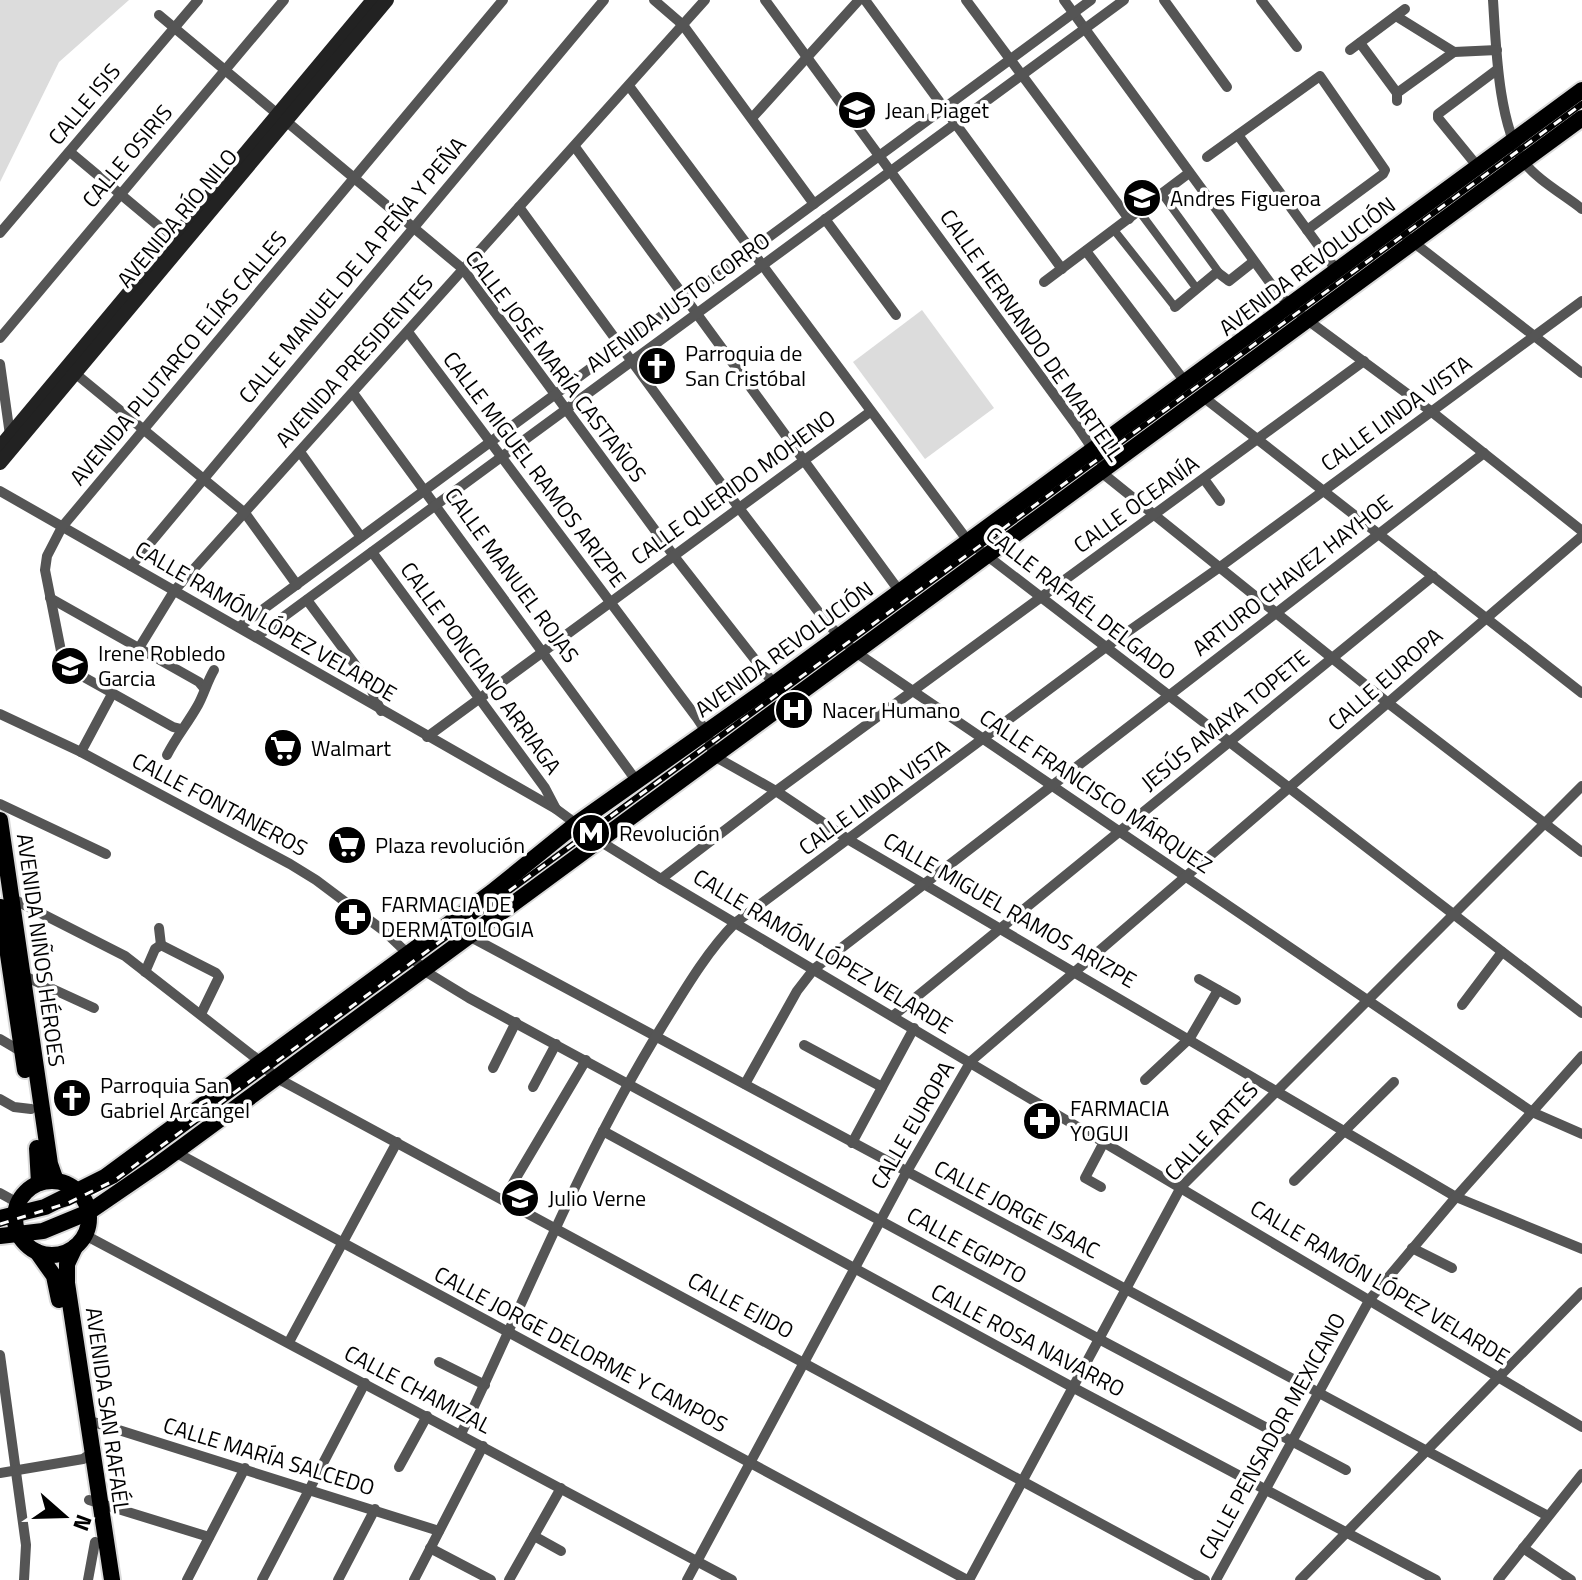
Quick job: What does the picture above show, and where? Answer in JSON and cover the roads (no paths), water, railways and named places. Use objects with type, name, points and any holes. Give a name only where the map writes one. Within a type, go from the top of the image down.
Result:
[{"type":"main road","name":"AVENIDA RÍO NILO","points":[[0,463],[76,374],[373,0]]},
{"type":"main road","name":"AVENIDA RÍO NILO","points":[[0,447],[174,239],[387,0]]},
{"type":"main road","name":"AVENIDA REVOLUCIÓN","points":[[11,1212],[45,1207],[105,1177],[492,892],[576,824],[707,733],[1582,90]]},
{"type":"main road","name":"AVENIDA REVOLUCIÓN","points":[[0,1236],[43,1231],[89,1212],[175,1152],[1582,118]]},
{"type":"main road","name":"AVENIDA NIÑOS HÉROES","points":[[0,820],[11,971],[40,1167],[39,1183]]},
{"type":"main road","name":"AVENIDA NIÑOS HÉROES","points":[[11,971],[56,1181]]},
{"type":"main road","points":[[18,1234],[11,1212],[27,1190],[39,1183],[56,1181],[78,1191],[89,1212]]},
{"type":"main road","name":"AVENIDA SAN RAFAÉL","points":[[88,1456],[87,1420],[67,1283],[67,1264],[80,1241],[89,1212]]},
{"type":"main road","name":"AVENIDA SAN RAFAÉL","points":[[18,1234],[50,1268],[57,1285],[94,1502],[112,1580]]},
{"type":"main road","points":[[37,1252],[61,1255],[80,1241]]},
{"type":"main road","name":"AVENIDA SAN RAFAÉL","points":[[94,1502],[95,1542],[101,1580]]},
{"type":"street","name":"CALLE ISIS","points":[[0,233],[198,0]]},
{"type":"street","name":"CALLE OSIRIS","points":[[0,338],[284,0]]},
{"type":"street","name":"AVENIDA PLUTARCO ELÍAS CALLES","points":[[181,729],[64,666],[44,562],[62,527],[503,0]]},
{"type":"street","name":"CALLE MANUEL DE LA PEÑA Y PEÑA","points":[[131,566],[604,0]]},
{"type":"street","points":[[654,0],[683,25],[814,204]]},
{"type":"street","name":"AVENIDA PRESIDENTES","points":[[139,648],[174,591],[705,0]]},
{"type":"street","name":"CALLE HERNANDO DE MARTELL","points":[[765,0],[1094,450],[1105,467],[1106,476],[1388,703],[1582,852]]},
{"type":"street","points":[[752,118],[862,0],[1062,269]]},
{"type":"street","points":[[966,0],[1129,219]]},
{"type":"street","points":[[1064,0],[1253,262],[1290,306],[1432,412],[1582,533]]},
{"type":"street","name":"AVENIDA JUSTO CORRO","points":[[239,627],[1091,0]]},
{"type":"street","name":"AVENIDA JUSTO CORRO","points":[[256,637],[1124,0]]},
{"type":"street","points":[[1164,0],[1227,87]]},
{"type":"street","points":[[1261,0],[1297,47]]},
{"type":"street","points":[[1493,0],[1498,69],[1509,127],[1523,161],[1582,209]]},
{"type":"street","points":[[1350,50],[1401,12],[1454,52]]},
{"type":"street","name":"CALLE JOSÉ MARÍA CASTAÑOS","points":[[159,15],[463,269],[674,556],[774,684]]},
{"type":"street","points":[[1360,43],[1397,97],[1454,52],[1497,50]]},
{"type":"street","points":[[1478,167],[1438,118],[1438,114],[1498,69]]},
{"type":"street","points":[[1207,157],[1320,76],[1385,170],[1307,230]]},
{"type":"street","name":"CALLE RAFAÉL DELGADO","points":[[629,86],[968,541],[1582,1013]]},
{"type":"street","points":[[1238,135],[1337,271]]},
{"type":"street","points":[[575,147],[900,592]]},
{"type":"street","points":[[70,152],[174,239]]},
{"type":"street","points":[[1044,282],[1189,173]]},
{"type":"street","points":[[1162,194],[1218,271],[1229,281],[1253,262]]},
{"type":"street","name":"CALLE FRANCISCO MÁRQUEZ","points":[[519,207],[739,508],[854,651],[1532,1112],[1582,1134]]},
{"type":"street","points":[[1139,211],[1197,289]]},
{"type":"street","points":[[825,219],[896,315]]},
{"type":"street","points":[[1395,228],[1582,373]]},
{"type":"street","points":[[1114,230],[1175,307],[1218,271]]},
{"type":"street","points":[[1086,251],[1186,383]]},
{"type":"street","name":"CALLE LINDA VISTA","points":[[461,1434],[628,1083],[704,960],[735,923],[1106,647],[1582,301]]},
{"type":"street","name":"CALLE MIGUEL RAMOS ARIZPE","points":[[408,332],[707,733],[714,756],[776,791],[849,840],[1456,1197],[1582,1249]]},
{"type":"street","name":"CALLE OCEANÍA","points":[[661,879],[776,791],[1364,361]]},
{"type":"street","points":[[0,364],[10,435]]},
{"type":"street","points":[[76,374],[245,513],[297,585]]},
{"type":"street","name":"CALLE MANUEL ROJAS","points":[[353,393],[638,783]]},
{"type":"street","points":[[1202,396],[1582,693]]},
{"type":"street","name":"CALLE QUERIDO MOHENO","points":[[427,737],[870,412]]},
{"type":"street","points":[[300,452],[361,537]]},
{"type":"street","name":"ARTURO CHAVEZ HAYHOE","points":[[745,1084],[797,991],[814,969],[1484,453]]},
{"type":"street","points":[[1204,479],[1220,501]]},
{"type":"street","name":"CALLE RAMÓN LÓPEZ VELARDE","points":[[0,491],[556,809],[598,840],[661,879],[1582,1427]]},
{"type":"street","name":"CALLE EUROPA","points":[[687,1580],[906,1173],[971,1061],[1582,533]]},
{"type":"street","name":"CALLE PONCIANO ARRIAGA","points":[[372,552],[545,788],[556,809]]},
{"type":"street","name":"JESÚS AMAYA TOPETE","points":[[893,1016],[1433,576]]},
{"type":"street","points":[[50,598],[199,682],[204,688]]},
{"type":"street","points":[[307,600],[368,682],[381,711]]},
{"type":"street","points":[[167,755],[198,705],[214,670]]},
{"type":"street","points":[[81,752],[112,694]]},
{"type":"street","name":"CALLE FONTANEROS","points":[[0,714],[81,752],[306,874],[384,931],[407,953]]},
{"type":"street","name":"CALLE ARTES","points":[[968,1580],[1181,1187],[1582,786]]},
{"type":"street","points":[[0,804],[106,854]]},
{"type":"street","name":"CALLE EJIDO","points":[[6,898],[125,956],[261,1062],[275,1077],[1205,1580]]},
{"type":"street","points":[[159,928],[161,945]]},
{"type":"street","name":"CALLE JORGE ISAAC","points":[[469,936],[1548,1516]]},
{"type":"street","points":[[145,972],[155,949],[161,945]]},
{"type":"street","points":[[161,945],[219,977],[201,1014]]},
{"type":"street","points":[[1462,1005],[1502,952]]},
{"type":"street","name":"CALLE EGIPTO","points":[[407,953],[422,969],[516,1022],[1346,1470]]},
{"type":"street","points":[[11,971],[94,1008]]},
{"type":"street","points":[[1199,979],[1236,1000]]},
{"type":"street","points":[[1145,1080],[1190,1038],[1218,990]]},
{"type":"street","points":[[493,1068],[516,1022]]},
{"type":"street","points":[[852,1143],[914,1028]]},
{"type":"street","points":[[0,1039],[22,1052]]},
{"type":"street","points":[[533,1087],[556,1044]]},
{"type":"street","points":[[804,1045],[882,1087]]},
{"type":"street","name":"CALLE PENSADOR MEXICANO","points":[[1216,1580],[1370,1299],[1582,1056]]},
{"type":"street","points":[[503,1200],[586,1060]]},
{"type":"street","points":[[1294,1181],[1394,1082]]},
{"type":"street","points":[[0,1099],[14,1107],[31,1109]]},
{"type":"street","name":"CALLE ROSA NAVARRO","points":[[603,1131],[1074,1388],[1436,1580]]},
{"type":"street","points":[[289,1342],[397,1142]]},
{"type":"street","points":[[1101,1187],[1085,1178],[1104,1142]]},
{"type":"street","name":"CALLE JORGE DELORME Y CAMPOS","points":[[175,1152],[968,1580]]},
{"type":"street","points":[[0,1193],[11,1212]]},
{"type":"street","name":"CALLE CHAMIZAL","points":[[80,1241],[289,1342],[732,1580]]},
{"type":"street","points":[[1412,1248],[1452,1268]]},
{"type":"street","points":[[1300,1580],[1582,1292]]},
{"type":"street","points":[[0,1355],[26,1545],[24,1580]]},
{"type":"street","points":[[439,1362],[485,1385]]},
{"type":"street","points":[[262,1580],[365,1383]]},
{"type":"street","points":[[399,1467],[427,1416]]},
{"type":"street","name":"CALLE MARÍA SALCEDO","points":[[87,1420],[439,1531]]},
{"type":"street","points":[[414,1580],[483,1446]]},
{"type":"street","points":[[0,1473],[88,1456]]},
{"type":"street","points":[[187,1580],[245,1468]]},
{"type":"street","points":[[1498,1580],[1582,1474]]},
{"type":"street","points":[[509,1580],[561,1488]]},
{"type":"street","points":[[94,1502],[209,1537]]},
{"type":"street","points":[[338,1580],[375,1509]]},
{"type":"street","points":[[534,1536],[561,1551]]},
{"type":"street","points":[[88,1580],[95,1542]]},
{"type":"street","points":[[430,1548],[491,1580]]},
{"type":"street","points":[[1523,1548],[1571,1580]]},
{"type":"railway","points":[[0,1224],[68,1203],[115,1180],[1582,104]]},
{"type":"place","name":"Jean Piaget","points":[[857,110]]},
{"type":"place","name":"Andres Figueroa","points":[[1142,198]]},
{"type":"place","name":"Parroquia de San Cristóbal","points":[[657,366]]},
{"type":"place","name":"Irene Robledo Garcia","points":[[70,666]]},
{"type":"place","name":"Nacer Humano","points":[[794,710]]},
{"type":"place","name":"Walmart","points":[[283,748]]},
{"type":"place","name":"Revolución","points":[[591,833]]},
{"type":"place","name":"Plaza revolución","points":[[347,845]]},
{"type":"place","name":"FARMACIA DE DERMATOLOGIA","points":[[353,917]]},
{"type":"place","name":"Parroquia San Gabriel Arcángel","points":[[72,1098]]},
{"type":"place","name":"FARMACIA YOGUI","points":[[1042,1121]]},
{"type":"place","name":"Julio Verne","points":[[520,1198]]}]
